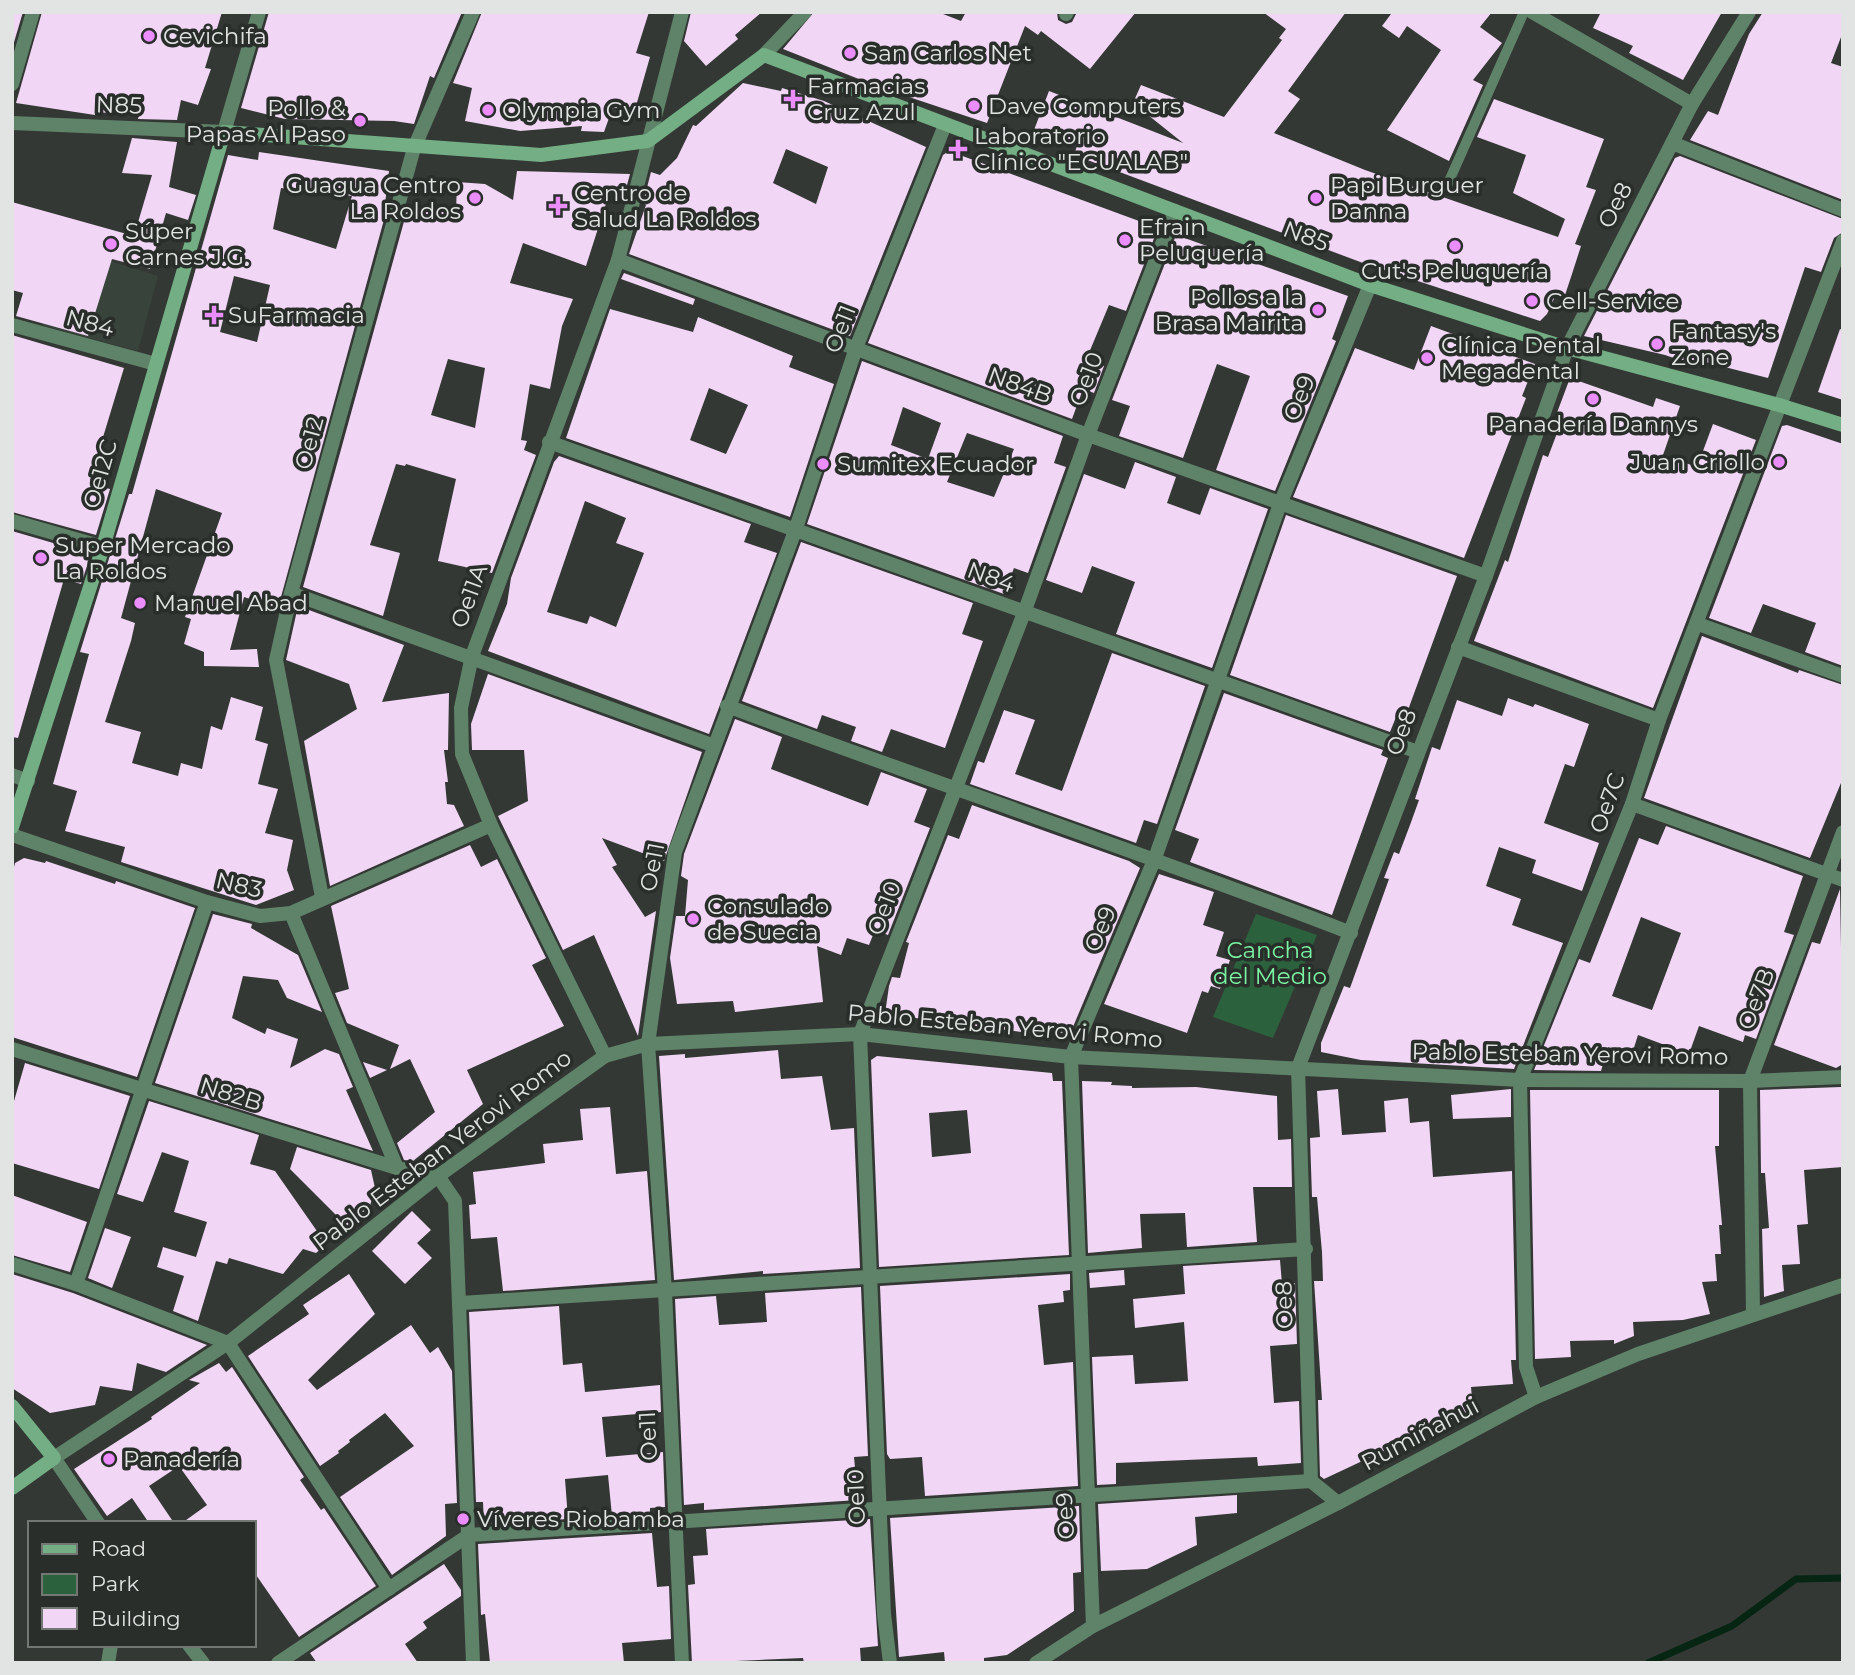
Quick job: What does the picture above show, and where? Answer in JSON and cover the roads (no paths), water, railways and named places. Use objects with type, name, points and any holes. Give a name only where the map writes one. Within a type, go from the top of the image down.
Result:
[{"type":"main road","points":[[224,132],[414,148],[541,155],[648,141],[764,55]]},
{"type":"main road","name":"N85","points":[[764,55],[1370,285],[1567,348],[1843,425]]},
{"type":"main road","name":"Oe12C","points":[[12,827],[103,547],[224,132]]},
{"type":"main road","points":[[12,1406],[54,1458]]},
{"type":"main road","name":"Pablo Esteban Yerovi Romo","points":[[12,1488],[54,1458]]},
{"type":"street","points":[[12,84],[33,12]]},
{"type":"street","points":[[224,132],[259,12]]},
{"type":"street","name":"Oe12","points":[[322,897],[276,660],[291,593],[414,148],[473,12]]},
{"type":"street","name":"Oe11A","points":[[605,1056],[491,825],[462,754],[461,708],[472,656],[618,260],[682,12]]},
{"type":"street","points":[[764,55],[805,12]]},
{"type":"street","points":[[1532,12],[1692,104]]},
{"type":"street","name":"Oe8","points":[[1311,1481],[1306,1249],[1298,1068],[1486,576],[1567,348],[1692,104],[1749,12]]},
{"type":"street","name":"N85","points":[[12,123],[224,132]]},
{"type":"street","name":"Oe11","points":[[682,1663],[665,1291],[648,1044],[675,852],[712,745],[795,531],[856,348],[945,125]]},
{"type":"street","points":[[1672,143],[1843,210]]},
{"type":"street","name":"Oe10","points":[[890,1663],[884,1614],[860,1034],[1024,613],[1088,435],[1175,211]]},
{"type":"street","name":"Oe7C","points":[[1536,1397],[1526,1367],[1520,1080],[1632,804],[1659,720],[1843,241]]},
{"type":"street","name":"N84B","points":[[618,260],[1088,435],[1486,576]]},
{"type":"street","name":"Oe9","points":[[1093,1626],[1071,1057],[1155,858],[1280,504],[1370,285]]},
{"type":"street","name":"N84","points":[[12,325],[156,364]]},
{"type":"street","name":"N84","points":[[549,442],[1418,752]]},
{"type":"street","points":[[12,521],[103,547]]},
{"type":"street","points":[[291,593],[472,656],[712,745]]},
{"type":"street","points":[[1698,624],[1843,677]]},
{"type":"street","points":[[1458,647],[1659,720]]},
{"type":"street","points":[[727,706],[954,790],[1155,858],[1350,933]]},
{"type":"street","points":[[12,775],[28,781]]},
{"type":"street","points":[[1632,804],[1843,880]]},
{"type":"street","name":"N83","points":[[12,835],[207,902],[260,916],[291,912],[491,825]]},
{"type":"street","name":"Oe7B","points":[[1753,1314],[1749,1081],[1843,832]]},
{"type":"street","points":[[76,1284],[207,902]]},
{"type":"street","points":[[291,912],[397,1168]]},
{"type":"street","name":"Pablo Esteban Yerovi Romo","points":[[54,1458],[228,1343],[438,1176],[605,1056],[648,1044],[860,1034],[1071,1057],[1520,1080],[1749,1081],[1843,1077]]},
{"type":"street","name":"N82B","points":[[12,1049],[397,1168],[438,1176]]},
{"type":"street","points":[[438,1176],[455,1201],[473,1663]]},
{"type":"street","points":[[461,1303],[1306,1249]]},
{"type":"street","points":[[12,1264],[76,1284],[228,1343],[390,1589]]},
{"type":"street","name":"Rumiñahui","points":[[1036,1663],[1093,1626],[1338,1503],[1536,1397],[1638,1354],[1843,1285]]},
{"type":"street","points":[[54,1458],[97,1521]]},
{"type":"street","points":[[278,1663],[470,1535],[1311,1481],[1338,1503]]},
{"type":"street","points":[[191,1647],[203,1663]]},
{"type":"lane","points":[[1446,188],[1524,12]]},
{"type":"waterway","points":[[1648,1663],[1732,1626],[1796,1579],[1843,1578]]},
{"type":"place","name":"Cevichifa","points":[[149,36]]},
{"type":"place","name":"San Carlos Net","points":[[850,53]]},
{"type":"place","name":"Farmacias Cruz Azul","points":[[793,99]]},
{"type":"place","name":"Dave Computers","points":[[974,106]]},
{"type":"place","name":"Olympia Gym","points":[[488,110]]},
{"type":"place","name":"Pollo & Papas Al Paso","points":[[360,121]]},
{"type":"place","name":"Laboratorio Clínico \"ECUALAB\"","points":[[958,149]]},
{"type":"place","name":"Guagua Centro La Roldos","points":[[475,198]]},
{"type":"place","name":"Papi Burguer Danna","points":[[1316,198]]},
{"type":"place","name":"Centro de Salud La Roldos","points":[[558,206]]},
{"type":"place","name":"Efrain Peluquería","points":[[1125,240]]},
{"type":"place","name":"Súper Carnes J.G.","points":[[111,244]]},
{"type":"place","name":"Cut's Peluquería","points":[[1455,246]]},
{"type":"place","name":"Cell-Service","points":[[1532,301]]},
{"type":"place","name":"Pollos a la Brasa Mairita","points":[[1318,310]]},
{"type":"place","name":"SuFarmacia","points":[[214,315]]},
{"type":"place","name":"Fantasy's Zone","points":[[1657,344]]},
{"type":"place","name":"Clínica Dental Megadental","points":[[1427,358]]},
{"type":"place","name":"Panadería Dannys","points":[[1593,399]]},
{"type":"place","name":"Juan Criollo","points":[[1779,462]]},
{"type":"place","name":"Sumitex Ecuador","points":[[823,464]]},
{"type":"place","name":"Super Mercado La Roldos","points":[[41,558]]},
{"type":"place","name":"Manuel Abad","points":[[140,603]]},
{"type":"place","name":"Consulado de Suecia","points":[[693,919]]},
{"type":"place","name":"Panadería","points":[[109,1459]]},
{"type":"place","name":"Víveres Riobamba","points":[[463,1519]]},
{"type":"park label","name":"Cancha del Medio","points":[[1270,963]]}]
